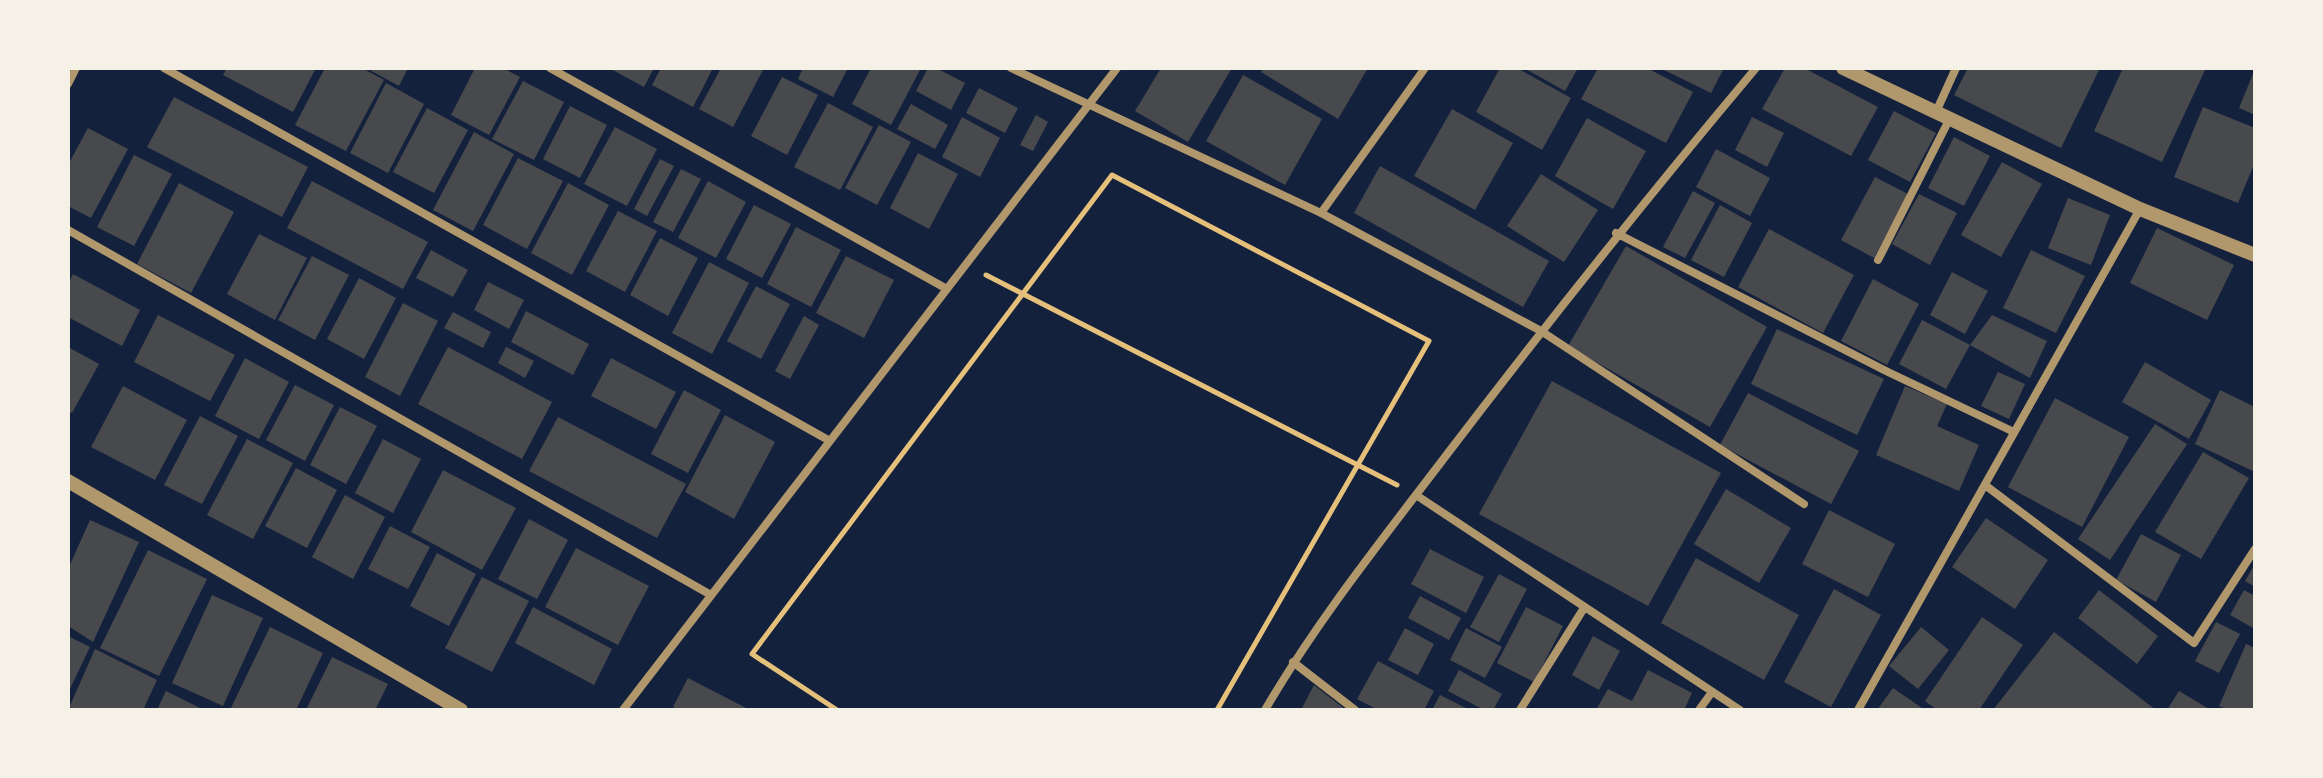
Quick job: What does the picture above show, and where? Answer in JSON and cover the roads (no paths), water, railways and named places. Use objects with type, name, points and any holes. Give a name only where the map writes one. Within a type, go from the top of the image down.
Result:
[{"type":"street","points":[[68,84],[76,68]]},
{"type":"street","points":[[164,68],[830,441]]},
{"type":"street","points":[[550,68],[947,289]]},
{"type":"street","points":[[1011,68],[1321,213],[1541,331],[1804,504]]},
{"type":"street","points":[[623,710],[1117,68]]},
{"type":"street","points":[[1321,213],[1425,68]]},
{"type":"street","points":[[1265,710],[1293,662],[1541,331],[1616,233],[1756,68]]},
{"type":"street","points":[[1843,68],[2140,209],[2255,255]]},
{"type":"street","points":[[1936,112],[1956,68]]},
{"type":"street","points":[[1878,260],[1949,120]]},
{"type":"street","points":[[1858,710],[2140,209]]},
{"type":"street","points":[[68,230],[711,595]]},
{"type":"street","points":[[1616,233],[1888,372],[2014,432]]},
{"type":"street","points":[[68,481],[461,710]]},
{"type":"street","points":[[1985,485],[2194,643],[2255,549]]},
{"type":"street","points":[[1416,495],[1740,710]]},
{"type":"street","points":[[1520,710],[1584,608]]},
{"type":"street","points":[[1293,662],[1355,710]]},
{"type":"street","points":[[1699,710],[1712,692]]}]
